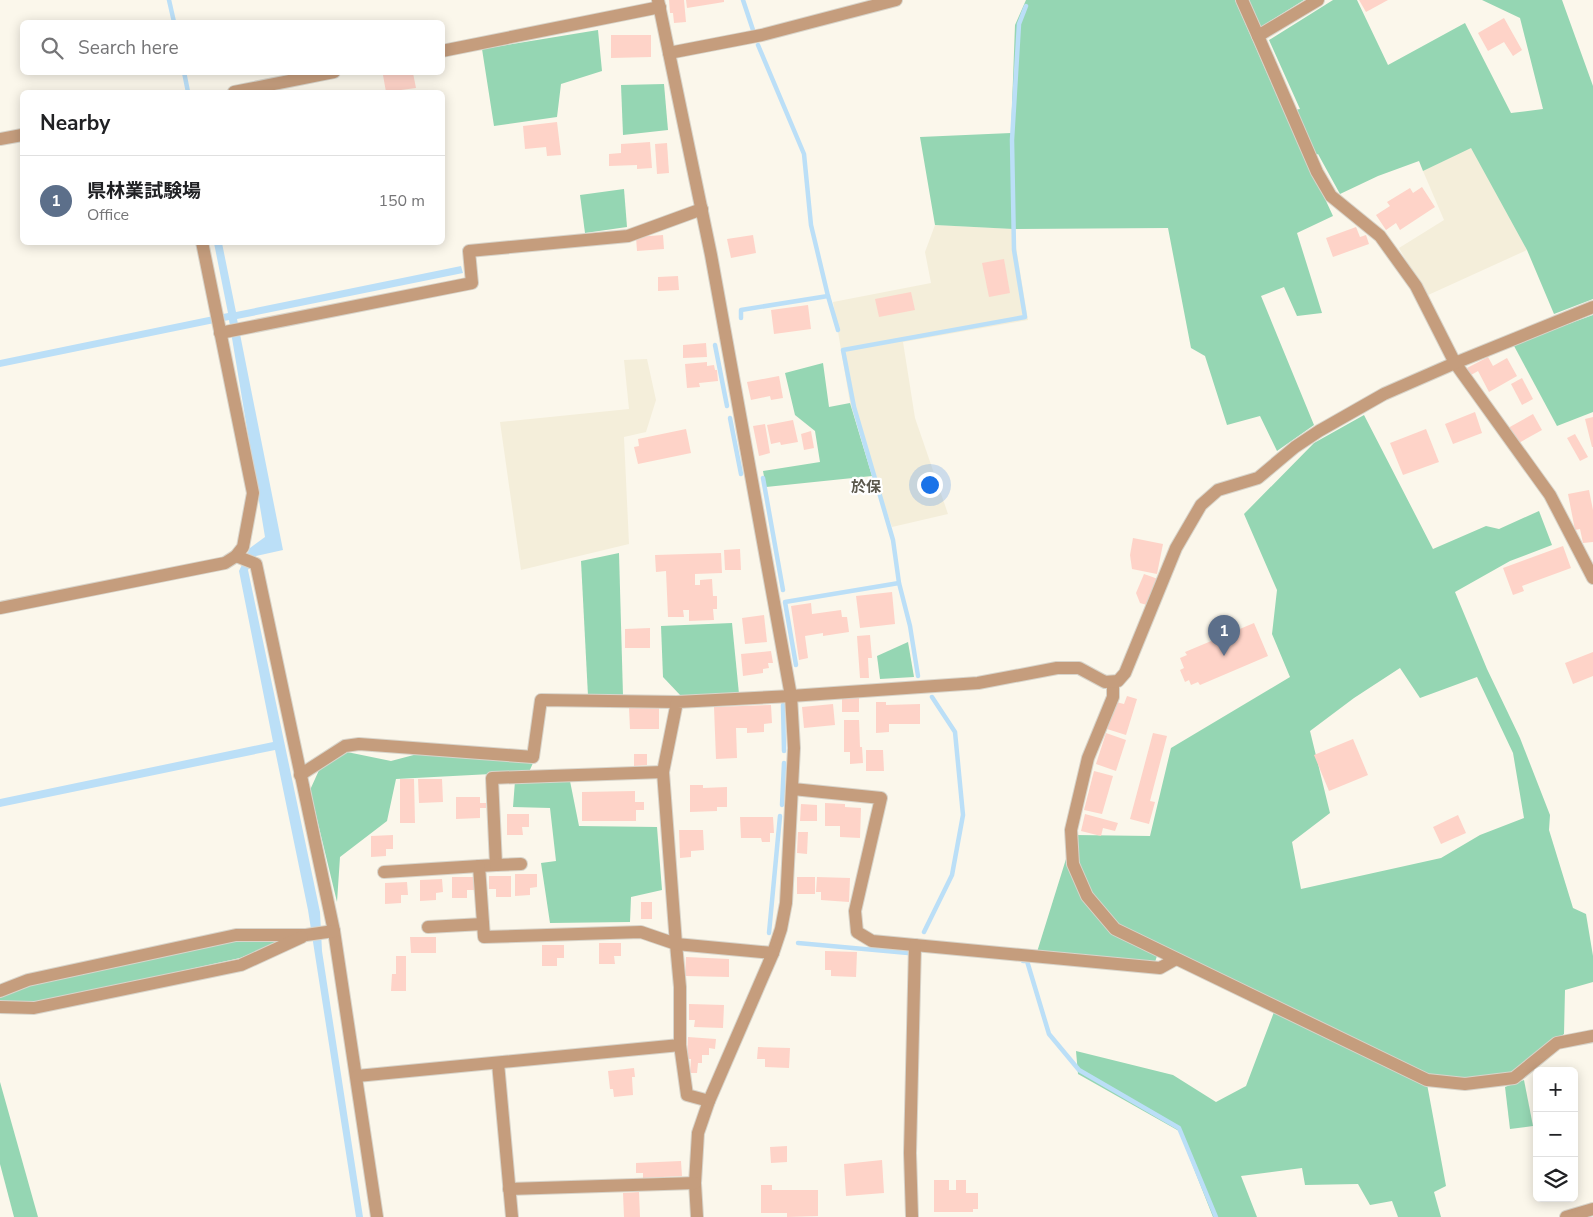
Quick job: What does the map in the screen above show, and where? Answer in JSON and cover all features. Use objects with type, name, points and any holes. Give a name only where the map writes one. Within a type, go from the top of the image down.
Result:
[{"type":"street","points":[[669,53],[762,35],[896,0]]},
{"type":"street","points":[[1242,0],[1317,172],[1331,196],[1380,236],[1416,286],[1455,363],[1550,495],[1593,578]]},
{"type":"street","points":[[1258,36],[1318,0]]},
{"type":"street","points":[[445,50],[659,4],[723,318],[791,696],[794,748],[786,903],[781,929],[773,953],[709,1102],[698,1133],[695,1183],[697,1217]]},
{"type":"street","points":[[244,90],[319,75]]},
{"type":"street","points":[[0,139],[20,135]]},
{"type":"street","points":[[225,326],[472,283],[469,251],[628,236],[702,209]]},
{"type":"street","points":[[0,608],[225,563],[236,556],[243,547],[253,493],[225,326],[203,245]]},
{"type":"street","points":[[300,776],[345,746],[360,744],[533,757],[541,700],[678,702],[791,696],[978,682],[1057,668],[1079,668],[1105,682],[1113,682],[1125,673],[1176,548],[1201,505],[1218,490],[1258,478],[1319,431],[1376,399],[1455,363],[1593,308]]},
{"type":"street","points":[[236,556],[256,564],[334,931],[377,1217]]},
{"type":"street","points":[[1113,682],[1113,697],[1088,758],[1071,830],[1073,864],[1087,896],[1115,929],[1427,1080],[1465,1084],[1514,1078],[1557,1043],[1593,1036]]},
{"type":"street","points":[[678,702],[663,772],[680,987],[680,1045],[687,1095],[709,1102]]},
{"type":"street","points":[[496,865],[492,778],[663,772]]},
{"type":"street","points":[[793,789],[881,798],[855,911],[857,932],[872,941],[1160,968],[1176,960]]},
{"type":"street","points":[[384,872],[521,864]]},
{"type":"street","points":[[479,866],[484,938],[641,932],[676,944],[773,953]]},
{"type":"street","points":[[428,927],[483,924]]},
{"type":"street","points":[[0,991],[28,980],[236,935],[306,935],[334,931]]},
{"type":"street","points":[[0,1007],[34,1008],[241,964],[306,935]]},
{"type":"street","points":[[912,1217],[910,1153],[915,945]]},
{"type":"street","points":[[357,1076],[680,1045]]},
{"type":"street","points":[[498,1062],[512,1217]]},
{"type":"street","points":[[509,1189],[695,1183]]},
{"type":"street","points":[[1566,1217],[1593,1209]]},
{"type":"shaded area","points":[[1471,147],[1527,250],[1426,296],[1399,248],[1444,220],[1423,171]]},
{"type":"shaded area","points":[[935,225],[1013,229],[1028,320],[903,342],[915,418],[948,514],[892,527],[850,403],[833,302],[931,283],[925,252]]},
{"type":"shaded area","points":[[647,359],[656,400],[646,432],[624,437],[629,544],[521,570],[500,422],[629,409],[624,360]]},
{"type":"green space","points":[[1026,0],[1235,0],[1284,112],[1300,109],[1269,40],[1333,0],[1357,0],[1388,65],[1465,23],[1511,113],[1543,109],[1520,18],[1482,0],[1562,0],[1593,86],[1593,299],[1554,314],[1527,250],[1471,148],[1423,171],[1419,161],[1378,176],[1340,194],[1318,154],[1307,160],[1333,216],[1297,233],[1322,313],[1297,316],[1284,287],[1261,296],[1314,425],[1277,451],[1260,416],[1227,425],[1205,356],[1191,348],[1168,228],[1013,229],[935,225],[920,137],[1011,133],[1015,25]]},
{"type":"green space","points":[[1249,0],[1304,0],[1261,27]]},
{"type":"green space","points":[[598,30],[602,71],[561,84],[557,117],[494,126],[482,49]]},
{"type":"green space","points":[[664,84],[668,130],[623,135],[621,85]]},
{"type":"green space","points":[[624,189],[627,227],[585,233],[580,195]]},
{"type":"green space","points":[[1593,315],[1593,412],[1557,426],[1513,344]]},
{"type":"green space","points":[[823,363],[829,407],[850,403],[872,476],[766,487],[763,471],[820,462],[815,431],[795,415],[785,373]]},
{"type":"green space","points":[[1364,415],[1433,549],[1486,526],[1499,529],[1539,511],[1552,545],[1510,561],[1455,592],[1487,669],[1520,738],[1550,815],[1549,830],[1573,908],[1586,914],[1593,956],[1593,982],[1565,990],[1564,1034],[1513,1072],[1465,1081],[1431,1076],[1118,924],[1091,892],[1079,863],[1075,835],[1150,836],[1171,748],[1290,677],[1272,634],[1277,590],[1244,514],[1314,443]],"holes":[[[1400,668],[1420,698],[1477,677],[1513,753],[1524,818],[1480,835],[1441,858],[1301,889],[1292,842],[1330,813],[1310,731],[1354,698]]]},
{"type":"green space","points":[[619,553],[623,696],[588,696],[581,561]]},
{"type":"green space","points":[[732,623],[739,694],[681,696],[663,677],[661,626]]},
{"type":"green space","points":[[908,642],[914,677],[880,679],[877,656]]},
{"type":"green space","points":[[347,752],[391,761],[425,752],[533,763],[529,772],[396,779],[387,821],[340,857],[337,902],[310,790],[320,768]]},
{"type":"green space","points":[[515,781],[570,781],[579,826],[657,827],[662,890],[631,897],[630,922],[550,923],[541,863],[556,861],[550,808],[513,807]]},
{"type":"green space","points":[[1066,859],[1084,898],[1157,956],[1155,962],[1037,952]]},
{"type":"green space","points":[[237,939],[277,940],[274,945],[240,958],[37,1003],[0,1004],[0,995],[31,983]]},
{"type":"green space","points":[[1274,1012],[1427,1084],[1446,1186],[1434,1192],[1441,1217],[1398,1217],[1392,1201],[1370,1205],[1358,1184],[1305,1185],[1302,1168],[1241,1176],[1257,1217],[1213,1217],[1179,1131],[1078,1074],[1076,1051],[1173,1075],[1216,1102],[1246,1086]]},
{"type":"green space","points":[[1524,1080],[1533,1126],[1510,1129],[1505,1087]]},
{"type":"green space","points":[[0,1082],[38,1217],[14,1217],[0,1164]]},
{"type":"water","points":[[214,245],[222,245],[236,312],[461,266],[463,273],[237,319],[283,550],[256,556],[248,570],[320,912],[322,951],[363,1217],[356,1217],[308,910],[275,750],[0,807],[0,799],[273,742],[239,571],[250,548],[265,537],[229,320],[0,367],[0,360],[228,313]]},
{"type":"building","points":[[669,0],[684,0],[686,22],[674,23],[673,13],[670,13]]},
{"type":"building","points":[[686,0],[724,0],[724,2],[687,8]]},
{"type":"building","points":[[1359,0],[1388,0],[1366,12]]},
{"type":"building","points":[[1504,18],[1522,50],[1513,56],[1504,42],[1488,51],[1478,33]]},
{"type":"building","points":[[611,35],[651,35],[651,57],[611,58]]},
{"type":"building","points":[[383,75],[413,75],[416,88],[386,90]]},
{"type":"building","points":[[557,122],[561,155],[547,156],[546,147],[525,149],[523,126]]},
{"type":"building","points":[[650,142],[652,168],[637,169],[637,165],[609,166],[609,154],[621,153],[621,144]]},
{"type":"building","points":[[667,143],[669,173],[657,174],[655,144]]},
{"type":"building","points":[[1422,187],[1435,207],[1400,230],[1396,223],[1386,230],[1376,215],[1390,206],[1387,202],[1410,188],[1413,193]]},
{"type":"building","points":[[1356,227],[1360,237],[1366,235],[1369,244],[1333,257],[1326,238]]},
{"type":"building","points":[[663,235],[664,249],[637,251],[636,237]]},
{"type":"building","points":[[753,235],[756,253],[731,258],[727,239]]},
{"type":"building","points":[[1004,259],[1010,293],[989,297],[982,263]]},
{"type":"building","points":[[678,276],[679,290],[658,291],[658,277]]},
{"type":"building","points":[[911,292],[915,310],[879,317],[875,299]]},
{"type":"building","points":[[808,305],[811,329],[774,334],[771,310]]},
{"type":"building","points":[[706,343],[707,357],[683,358],[683,345]]},
{"type":"building","points":[[1488,357],[1493,366],[1507,358],[1517,376],[1489,392],[1478,371],[1471,375],[1467,368]]},
{"type":"building","points":[[707,362],[707,366],[714,365],[715,370],[717,370],[718,381],[699,383],[700,387],[687,388],[685,364]]},
{"type":"building","points":[[779,376],[783,398],[771,400],[770,396],[751,400],[747,382]]},
{"type":"building","points":[[1522,378],[1533,399],[1522,405],[1511,384]]},
{"type":"building","points":[[1475,412],[1482,433],[1453,444],[1445,424]]},
{"type":"building","points":[[1533,414],[1542,430],[1517,444],[1508,428]]},
{"type":"building","points":[[1593,417],[1593,447],[1592,447],[1585,419]]},
{"type":"building","points":[[793,420],[798,442],[781,445],[780,442],[771,444],[767,425]]},
{"type":"building","points":[[765,424],[770,453],[759,456],[753,426]]},
{"type":"building","points":[[686,429],[691,453],[638,464],[634,447],[639,446],[638,439]]},
{"type":"building","points":[[1426,429],[1439,462],[1403,475],[1390,443]]},
{"type":"building","points":[[811,431],[814,448],[804,450],[801,434]]},
{"type":"building","points":[[1575,434],[1588,457],[1580,461],[1567,438]]},
{"type":"building","points":[[1589,490],[1593,510],[1593,542],[1583,543],[1580,529],[1575,530],[1568,494]]},
{"type":"building","points":[[1133,538],[1163,544],[1157,574],[1132,569],[1130,555]]},
{"type":"building","points":[[1563,546],[1571,568],[1522,586],[1524,591],[1513,595],[1503,568]]},
{"type":"building","points":[[740,549],[741,570],[725,570],[724,550]]},
{"type":"building","points":[[721,553],[722,573],[695,574],[695,585],[700,585],[700,580],[712,579],[713,596],[717,596],[717,609],[713,609],[714,620],[689,621],[689,610],[683,610],[684,617],[668,617],[666,571],[656,572],[655,555]]},
{"type":"building","points":[[1144,574],[1158,579],[1147,605],[1140,603],[1136,593]]},
{"type":"building","points":[[892,592],[895,624],[860,628],[856,596]]},
{"type":"building","points":[[811,603],[812,614],[841,610],[842,617],[847,617],[849,632],[823,636],[823,633],[805,636],[808,658],[799,660],[791,606]]},
{"type":"building","points":[[764,615],[767,642],[745,644],[742,618]]},
{"type":"building","points":[[1254,623],[1268,656],[1200,685],[1198,682],[1191,685],[1189,680],[1185,682],[1180,670],[1184,668],[1180,658],[1187,655],[1185,652]]},
{"type":"building","points":[[650,628],[650,648],[625,648],[625,629]]},
{"type":"building","points":[[870,635],[872,658],[868,658],[869,678],[860,678],[857,636]]},
{"type":"building","points":[[771,651],[773,663],[768,663],[769,668],[763,669],[763,673],[743,676],[741,654]]},
{"type":"building","points":[[1593,652],[1593,676],[1573,684],[1565,663]]},
{"type":"building","points":[[1127,696],[1137,699],[1126,735],[1107,729],[1116,702],[1124,704]]},
{"type":"building","points":[[859,698],[859,712],[842,712],[842,699]]},
{"type":"building","points":[[876,702],[886,702],[886,705],[920,704],[920,724],[889,724],[889,732],[876,733]]},
{"type":"building","points":[[833,704],[835,725],[804,728],[802,707]]},
{"type":"building","points":[[771,705],[772,723],[764,724],[764,732],[747,733],[747,728],[736,728],[737,758],[716,759],[714,707]]},
{"type":"building","points":[[659,707],[659,729],[630,729],[629,708]]},
{"type":"building","points":[[844,720],[859,720],[860,747],[862,747],[863,763],[850,764],[850,752],[844,752]]},
{"type":"building","points":[[1106,733],[1126,740],[1116,771],[1096,764]]},
{"type":"building","points":[[1153,733],[1167,736],[1150,801],[1155,802],[1149,824],[1130,819]]},
{"type":"building","points":[[1353,739],[1368,775],[1329,791],[1314,755]]},
{"type":"building","points":[[866,750],[883,750],[884,771],[866,771]]},
{"type":"building","points":[[634,754],[647,754],[647,765],[634,766]]},
{"type":"building","points":[[1094,771],[1113,776],[1102,814],[1084,810]]},
{"type":"building","points":[[400,779],[414,779],[415,823],[400,823]]},
{"type":"building","points":[[418,779],[442,779],[443,802],[419,803]]},
{"type":"building","points":[[690,785],[703,785],[703,788],[727,787],[727,807],[717,807],[717,811],[690,812]]},
{"type":"building","points":[[635,791],[635,802],[644,802],[644,810],[636,810],[636,821],[582,821],[582,792]]},
{"type":"building","points":[[456,797],[480,797],[480,803],[486,803],[486,808],[480,808],[480,818],[456,819]]},
{"type":"building","points":[[825,803],[845,804],[845,807],[861,808],[860,838],[840,837],[840,826],[825,826]]},
{"type":"building","points":[[801,804],[817,805],[817,821],[800,821]]},
{"type":"building","points":[[507,814],[529,814],[529,827],[522,827],[523,835],[507,835]]},
{"type":"building","points":[[1085,814],[1118,823],[1115,831],[1103,828],[1101,836],[1081,831]]},
{"type":"building","points":[[1458,815],[1466,833],[1441,844],[1433,827]]},
{"type":"building","points":[[740,817],[773,817],[774,833],[770,833],[770,842],[762,842],[761,838],[741,838]]},
{"type":"building","points":[[679,830],[703,830],[704,850],[691,851],[691,857],[680,858]]},
{"type":"building","points":[[798,832],[808,832],[807,854],[797,853]]},
{"type":"building","points":[[393,835],[393,849],[386,849],[386,856],[371,857],[371,836]]},
{"type":"building","points":[[515,874],[537,874],[537,887],[530,888],[530,895],[515,896]]},
{"type":"building","points":[[489,876],[511,876],[511,897],[496,897],[496,889],[489,889]]},
{"type":"building","points":[[452,877],[474,877],[474,890],[467,890],[467,898],[452,898]]},
{"type":"building","points":[[797,877],[815,877],[815,894],[797,894]]},
{"type":"building","points":[[817,877],[850,878],[849,902],[821,900],[821,892],[816,892]]},
{"type":"building","points":[[442,879],[443,892],[436,893],[436,900],[420,901],[420,880]]},
{"type":"building","points":[[407,882],[408,895],[401,895],[401,903],[385,904],[385,883]]},
{"type":"building","points":[[641,902],[652,902],[652,919],[641,919]]},
{"type":"building","points":[[410,937],[436,937],[436,953],[411,953]]},
{"type":"building","points":[[599,943],[621,943],[621,956],[614,956],[615,964],[599,964]]},
{"type":"building","points":[[542,945],[564,945],[564,958],[557,958],[557,966],[542,966]]},
{"type":"building","points":[[825,951],[857,952],[856,977],[831,976],[831,970],[825,970]]},
{"type":"building","points":[[396,956],[406,956],[406,991],[391,991],[392,974],[396,974]]},
{"type":"building","points":[[686,957],[729,959],[729,977],[685,976]]},
{"type":"building","points":[[689,1004],[724,1005],[723,1028],[694,1027],[695,1020],[689,1020]]},
{"type":"building","points":[[688,1037],[716,1039],[715,1049],[709,1048],[709,1055],[702,1055],[702,1063],[698,1063],[697,1073],[690,1073],[691,1059],[687,1059]]},
{"type":"building","points":[[758,1047],[790,1048],[789,1068],[765,1067],[765,1059],[757,1059]]},
{"type":"building","points":[[634,1068],[635,1077],[632,1077],[633,1095],[614,1097],[613,1089],[610,1089],[608,1071]]},
{"type":"building","points":[[787,1146],[787,1162],[771,1163],[770,1147]]},
{"type":"building","points":[[882,1160],[884,1193],[846,1196],[844,1164]]},
{"type":"building","points":[[681,1161],[682,1176],[643,1178],[643,1173],[636,1173],[636,1163]]},
{"type":"building","points":[[934,1180],[949,1180],[949,1190],[956,1190],[956,1180],[966,1180],[966,1193],[978,1193],[978,1209],[973,1209],[973,1212],[934,1212]]},
{"type":"building","points":[[761,1185],[772,1185],[772,1190],[818,1190],[818,1216],[787,1217],[787,1213],[761,1213]]},
{"type":"building","points":[[639,1192],[640,1217],[624,1217],[623,1193]]},
{"type":"waterway","points":[[169,0],[174,20]]},
{"type":"waterway","points":[[743,0],[753,30]]},
{"type":"waterway","points":[[918,676],[910,626],[899,583],[893,540],[854,407],[843,350],[1025,317],[1014,250],[1012,140],[1019,24],[1026,6]]},
{"type":"waterway","points":[[741,318],[741,310],[828,296],[811,225],[804,154],[758,45]]},
{"type":"waterway","points":[[185,75],[188,90]]},
{"type":"waterway","points":[[828,296],[838,330]]},
{"type":"waterway","points":[[715,345],[727,406]]},
{"type":"waterway","points":[[730,418],[741,474]]},
{"type":"waterway","points":[[763,478],[783,590]]},
{"type":"waterway","points":[[796,665],[785,602],[899,583]]},
{"type":"waterway","points":[[924,932],[952,875],[963,815],[955,732],[932,697]]},
{"type":"waterway","points":[[783,705],[784,751]]},
{"type":"waterway","points":[[782,805],[784,763]]},
{"type":"waterway","points":[[769,933],[780,816]]},
{"type":"waterway","points":[[798,943],[908,953]]},
{"type":"waterway","points":[[1023,961],[1027,961],[1049,1034],[1079,1070],[1179,1128],[1216,1217]]},
{"type":"place","name":"県林業試験場","points":[[1224,656]]},
{"type":"district","name":"於保","points":[[866,487]]}]
